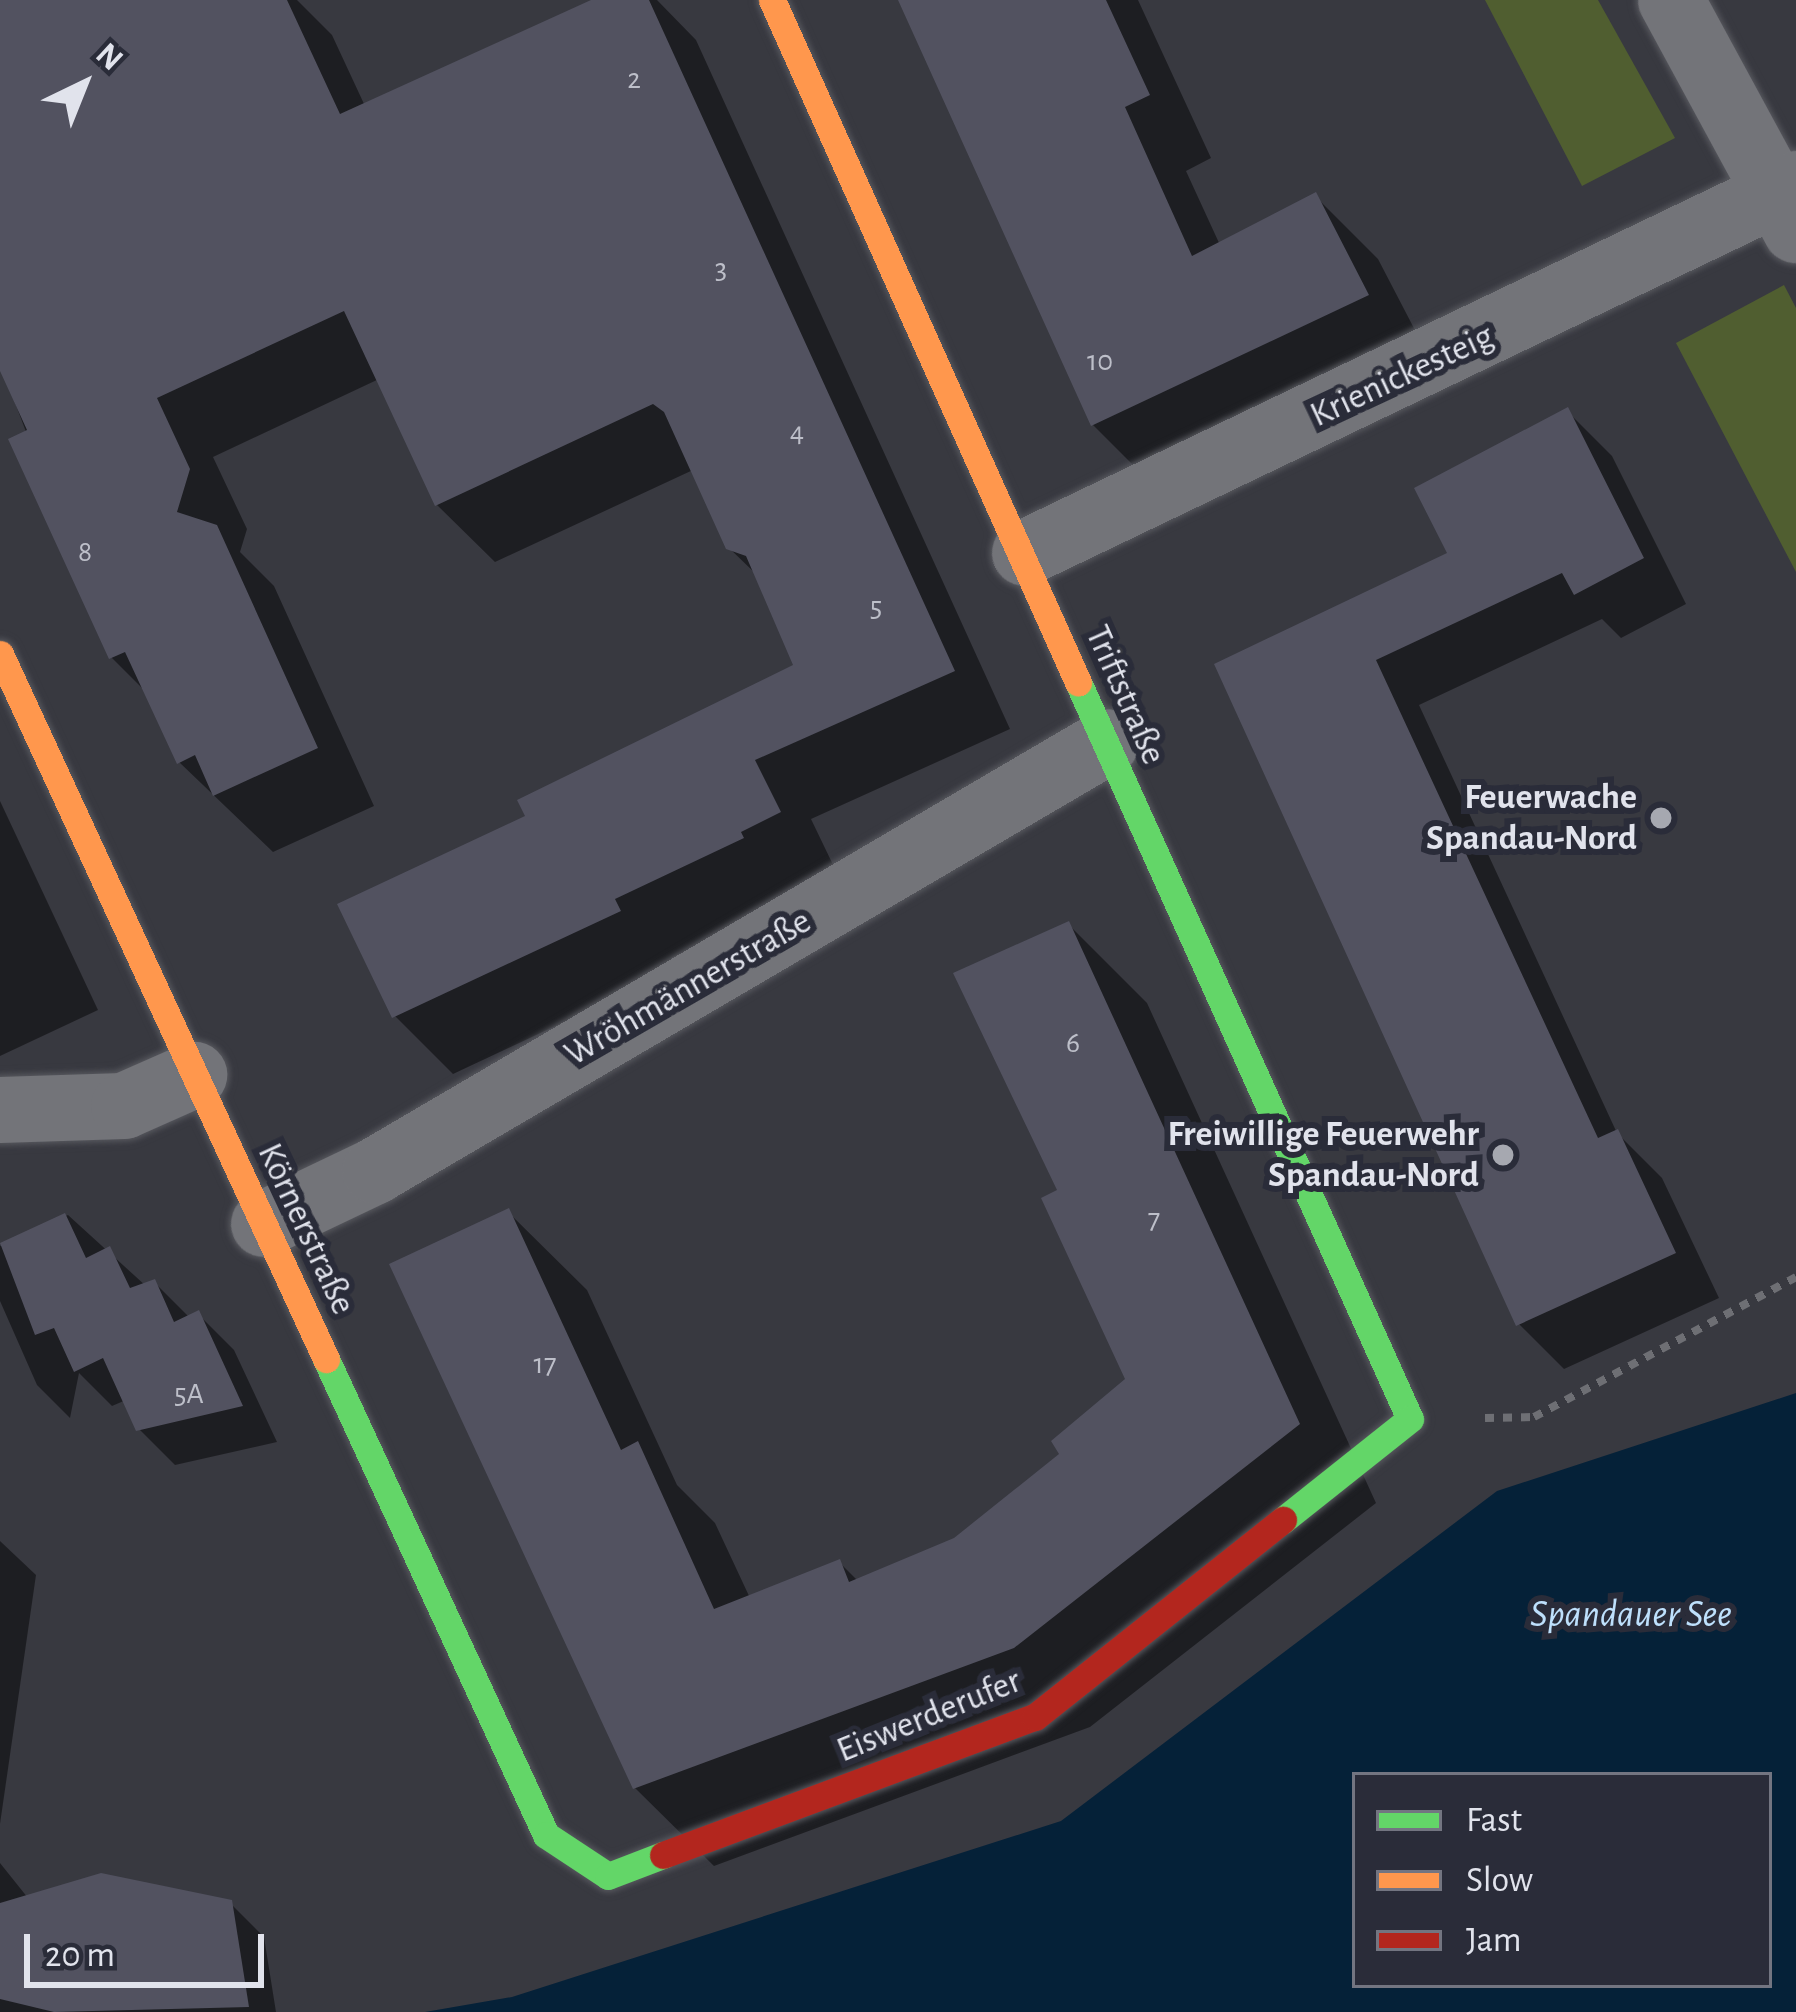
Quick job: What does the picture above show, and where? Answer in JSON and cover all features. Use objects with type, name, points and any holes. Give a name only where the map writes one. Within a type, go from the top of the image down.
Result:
[{"type":"street","name":"Triftstraße","points":[[772,0],[1025,553],[1410,1420]]},
{"type":"street","points":[[1671,0],[1790,203]]},
{"type":"street","name":"Krienickesteig","points":[[1025,553],[1790,203]]},
{"type":"street","name":"Körnerstraße","points":[[0,654],[546,1834]]},
{"type":"street","name":"Wröhmännerstraße","points":[[264,1224],[375,1171],[1107,742]]},
{"type":"street","points":[[0,1110],[124,1106],[194,1075]]},
{"type":"street","name":"Eiswerderufer","points":[[546,1834],[608,1876],[1035,1717],[1410,1420]]},
{"type":"path","points":[[1475,1418],[1534,1417],[1796,1276]]},
{"type":"green space","points":[[1485,0],[1598,0],[1675,138],[1582,186]]},
{"type":"green space","points":[[1784,285],[1796,308],[1796,572],[1676,343]]},
{"type":"water","name":"Spandauer See","points":[[1796,1393],[1796,2012],[425,2012],[512,1997],[1061,1821],[1497,1491]]},
{"type":"building","points":[[0,0],[287,0],[340,114],[591,0],[649,0],[955,671],[755,760],[781,812],[741,832],[744,838],[615,899],[621,911],[392,1018],[337,904],[525,816],[517,800],[793,665],[746,556],[726,549],[664,412],[653,404],[435,506],[344,311],[157,398],[190,469],[177,512],[217,525],[318,748],[213,796],[195,755],[177,764],[125,652],[109,659],[8,439],[27,430],[0,371]]},
{"type":"building","points":[[898,0],[1106,0],[1150,95],[1125,107],[1192,256],[1316,192],[1369,295],[1091,426]]},
{"type":"building","points":[[1568,407],[1644,558],[1574,595],[1562,573],[1376,660],[1598,1138],[1618,1129],[1676,1253],[1516,1326],[1214,664],[1447,553],[1414,488]]},
{"type":"building","points":[[1069,921],[1300,1424],[1014,1648],[633,1789],[389,1264],[509,1208],[621,1450],[638,1441],[714,1609],[840,1559],[849,1582],[954,1538],[1059,1454],[1051,1441],[1125,1379],[1041,1198],[1057,1190],[953,973]]},
{"type":"building","points":[[65,1213],[86,1258],[110,1246],[130,1288],[155,1279],[174,1322],[199,1310],[243,1406],[136,1431],[103,1358],[74,1372],[54,1328],[35,1335],[0,1243]]},
{"type":"building","points":[[101,1873],[232,1900],[249,2007],[54,2012],[0,1999],[0,1903]]},
{"type":"traffic: fast","points":[[1078,682],[1410,1419],[1283,1520]]},
{"type":"traffic: fast","points":[[326,1359],[546,1835],[608,1876],[663,1855]]},
{"type":"traffic: slow","points":[[772,0],[1078,682]]},
{"type":"traffic: slow","points":[[0,654],[326,1359]]},
{"type":"traffic: jam","points":[[663,1855],[1035,1717],[1283,1520]]},
{"type":"place","name":"Feuerwache Spandau-Nord","points":[[1661,818]]},
{"type":"place","name":"Freiwillige Feuerwehr Spandau-Nord","points":[[1503,1155]]}]
